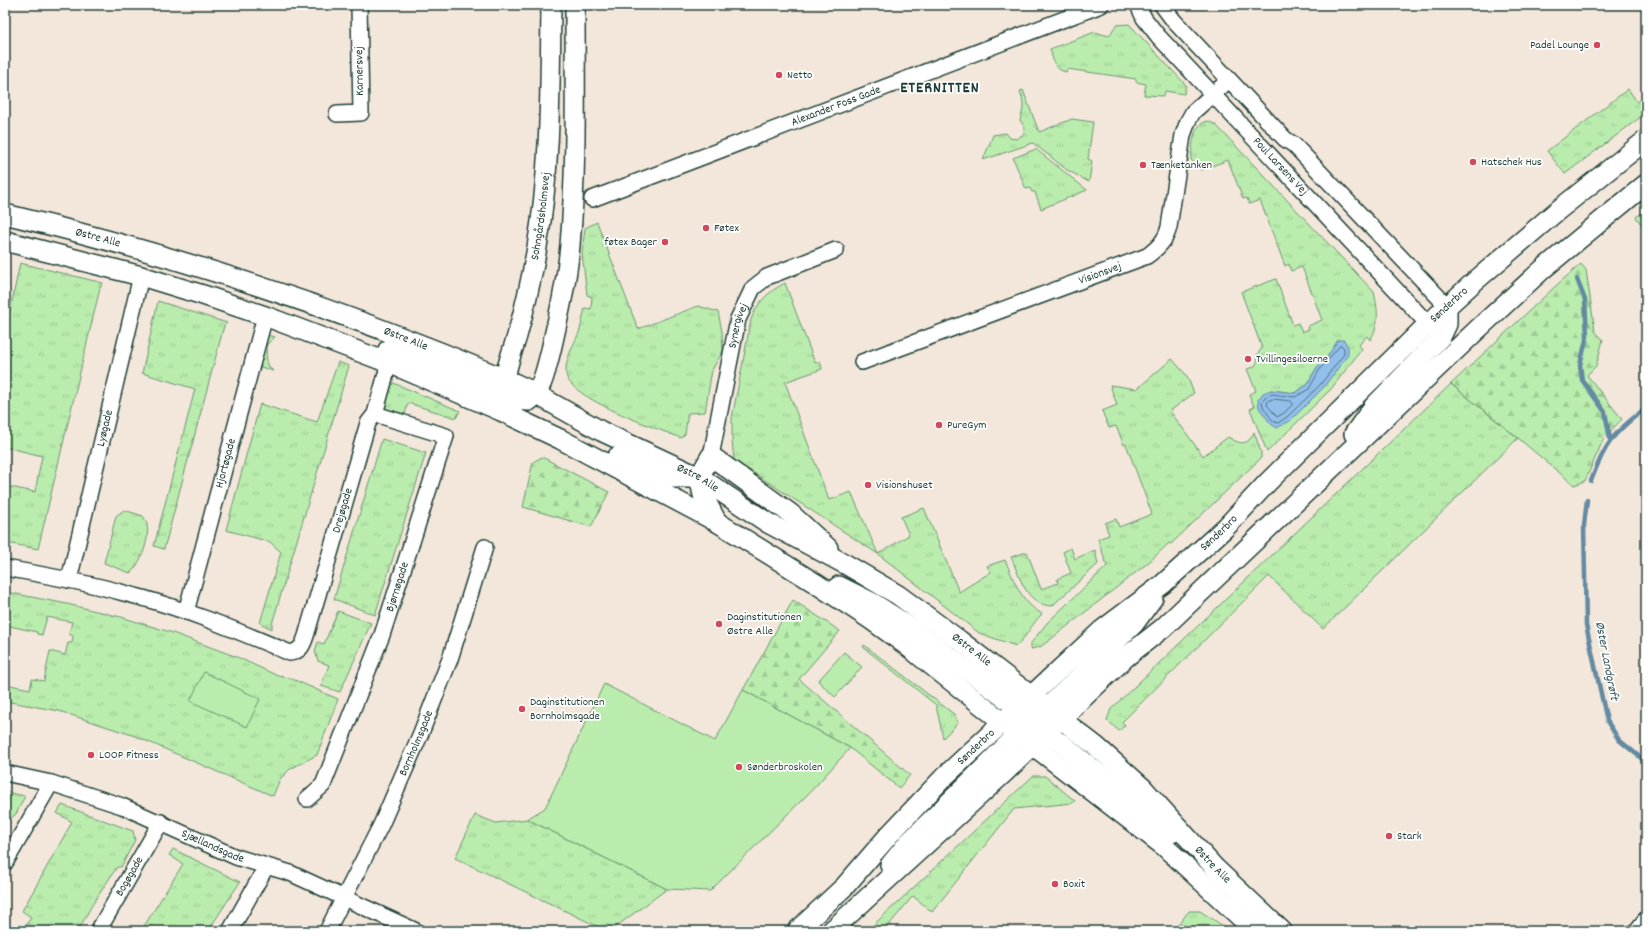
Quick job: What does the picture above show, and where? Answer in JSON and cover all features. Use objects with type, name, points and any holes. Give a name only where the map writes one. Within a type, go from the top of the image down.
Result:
[{"type":"street","name":"Karnersvej","points":[[337,114],[361,113],[359,5]]},
{"type":"street","name":"Sohngårdsholmsvej","points":[[506,388],[538,246],[550,134],[551,5]]},
{"type":"street","points":[[309,332],[376,345],[448,371],[506,388],[524,402],[529,401],[537,395],[546,368],[557,322],[570,246],[573,190],[575,5]]},
{"type":"street","name":"Alexander Foss Gade","points":[[592,199],[1102,5]]},
{"type":"street","name":"Poul Larsens Vej","points":[[1138,5],[1144,18],[1158,36],[1322,212],[1436,328]]},
{"type":"street","name":"Poul Larsens Vej","points":[[1162,5],[1174,21],[1285,139],[1294,145],[1447,306]]},
{"type":"street","name":"Visionsvej","points":[[862,362],[1147,256],[1155,250],[1164,240],[1169,227],[1183,135],[1188,121],[1193,112],[1230,80]]},
{"type":"street","name":"Sønderbro","points":[[831,931],[853,912],[1032,721],[1102,630],[1162,584],[1226,527],[1268,482],[1436,328],[1447,306],[1580,192],[1646,140]]},
{"type":"street","name":"Sønderbro","points":[[797,931],[845,886],[879,846],[928,793],[1126,657],[1163,628],[1543,269],[1646,184]]},
{"type":"street","name":"Østre Alle","points":[[5,214],[148,251],[267,288],[385,331],[506,388]]},
{"type":"street","name":"Østre Alle","points":[[5,242],[141,276],[266,316],[389,363],[560,439],[717,522],[764,550],[870,619],[906,645],[1032,721],[1104,777],[1214,868],[1282,931]]},
{"type":"street","name":"Synergivej","points":[[712,456],[738,319],[753,288],[767,277],[836,250]]},
{"type":"street","name":"Lyøgade","points":[[69,580],[141,276]]},
{"type":"street","name":"Hjortøgade","points":[[186,612],[266,316]]},
{"type":"street","points":[[1332,467],[1374,406],[1425,354],[1436,328],[1457,333],[1478,329]]},
{"type":"street","name":"Drejøgade","points":[[186,612],[240,631],[290,653],[297,652],[302,646],[368,423],[375,414],[389,363]]},
{"type":"street","points":[[506,388],[509,406],[519,420]]},
{"type":"street","name":"Østre Alle","points":[[537,395],[601,431],[699,478],[768,523],[847,565],[898,595],[1006,676],[1032,721],[1050,758],[1165,847],[1255,931]]},
{"type":"street","name":"Bjørnøgade","points":[[307,798],[323,785],[375,654],[446,436],[375,414]]},
{"type":"street","points":[[560,439],[622,458],[671,478],[699,478]]},
{"type":"street","points":[[717,522],[702,495],[699,478],[712,456],[790,514],[847,565]]},
{"type":"street","name":"Bornholmsgade","points":[[327,931],[381,825],[421,733],[450,659],[485,547]]},
{"type":"street","points":[[5,568],[69,580],[125,593],[186,612]]},
{"type":"street","name":"Sjællandsgade","points":[[5,773],[51,783],[122,806],[161,822],[236,857],[290,873],[416,931]]},
{"type":"street","points":[[5,863],[51,783]]},
{"type":"street","name":"Bogøgade","points":[[98,931],[161,822]]},
{"type":"street","points":[[230,931],[266,867]]},
{"type":"street","points":[[1639,931],[1646,922]]},
{"type":"green space","points":[[1129,24],[1186,85],[1184,94],[1165,91],[1164,96],[1144,95],[1146,84],[1136,82],[1136,79],[1067,69],[1066,72],[1062,71],[1056,66],[1050,49],[1095,32],[1109,36],[1116,25]]},
{"type":"green space","points":[[1628,89],[1637,102],[1646,96],[1646,113],[1565,174],[1547,151]]},
{"type":"green space","points":[[1023,90],[1039,132],[1072,119],[1093,122],[1088,159],[1092,161],[1089,182],[1067,170],[1033,143],[983,160],[993,135],[1006,133],[1010,138],[1016,139],[1024,134],[1025,128],[1020,120],[1023,106],[1020,91]]},
{"type":"green space","points":[[1208,121],[1216,125],[1374,292],[1377,323],[1370,340],[1367,336],[1359,345],[1362,349],[1331,389],[1267,452],[1250,409],[1254,407],[1249,394],[1256,391],[1247,369],[1256,365],[1257,355],[1262,348],[1241,292],[1276,279],[1293,325],[1298,323],[1302,332],[1309,329],[1308,326],[1322,320],[1302,267],[1291,271],[1289,264],[1285,266],[1260,200],[1249,204],[1247,198],[1243,199],[1228,160],[1201,170],[1191,160],[1194,137],[1198,127],[1202,123]],"holes":[[[1338,341],[1301,409],[1289,421],[1271,390],[1295,393],[1307,385],[1317,367],[1327,357]]]},
{"type":"green space","points":[[1036,149],[1087,190],[1041,209],[1035,192],[1032,192],[1030,188],[1026,189],[1013,158]]},
{"type":"green space","points":[[1646,210],[1646,226],[1643,227],[1636,217]]},
{"type":"green space","points":[[597,222],[638,329],[698,306],[718,312],[722,331],[723,351],[712,370],[705,412],[688,413],[685,434],[681,438],[615,412],[597,402],[570,383],[566,373],[567,362],[580,330],[585,308],[591,309],[592,297],[587,295],[582,253],[585,228]]},
{"type":"green space","points":[[20,263],[103,283],[100,288],[38,549],[7,543],[5,530],[5,486],[35,492],[42,456],[5,447],[5,334]]},
{"type":"green space","points":[[1581,264],[1586,270],[1595,331],[1603,340],[1596,366],[1587,375],[1622,419],[1604,438],[1585,481],[1574,485],[1451,384]]},
{"type":"green space","points":[[785,283],[815,363],[820,361],[822,369],[785,382],[829,500],[851,492],[878,554],[734,460],[732,418],[751,320],[756,308],[764,298],[773,290]]},
{"type":"green space","points":[[158,301],[227,323],[224,326],[164,549],[154,546],[195,389],[142,373]]},
{"type":"green space","points":[[266,335],[275,337],[267,344],[266,352],[267,362],[273,371],[258,366]]},
{"type":"green space","points":[[1172,359],[1187,376],[1194,393],[1170,411],[1203,456],[1228,437],[1243,443],[1252,437],[1254,432],[1261,452],[1261,458],[1171,544],[1169,543],[1149,562],[1051,639],[1040,647],[1031,649],[1031,643],[1047,623],[1107,566],[1098,539],[1109,535],[1105,523],[1116,519],[1119,527],[1152,514],[1126,444],[1124,445],[1116,426],[1109,428],[1102,411],[1117,405],[1110,385],[1137,389]]},
{"type":"green space","points":[[338,362],[349,366],[272,624],[272,629],[260,623],[281,552],[270,542],[226,530],[260,404],[317,422]]},
{"type":"green space","points":[[391,382],[460,411],[456,418],[408,403],[405,414],[384,408]]},
{"type":"green space","points":[[1451,384],[1518,438],[1323,629],[1269,576],[1122,722],[1125,725],[1119,731],[1107,720],[1111,709]]},
{"type":"green space","points":[[382,439],[426,453],[375,615],[334,599]]},
{"type":"green space","points":[[542,457],[609,492],[591,527],[523,507],[533,462]]},
{"type":"green space","points":[[924,508],[959,592],[991,572],[987,566],[1005,560],[1023,597],[1042,614],[1016,646],[979,633],[878,554],[909,535],[901,517]]},
{"type":"green space","points":[[124,510],[143,516],[147,524],[148,531],[146,544],[141,558],[130,573],[104,563],[116,516]]},
{"type":"green space","points":[[1071,548],[1075,559],[1095,550],[1098,564],[1052,606],[1036,601],[1025,589],[1011,557],[1027,552],[1041,589],[1058,583],[1057,579],[1071,573],[1063,552]]},
{"type":"green space","points":[[11,593],[121,617],[170,632],[237,657],[278,676],[290,678],[338,699],[317,755],[290,769],[280,779],[273,796],[135,736],[59,711],[5,701],[5,684],[30,689],[32,679],[44,681],[50,651],[65,655],[68,643],[72,643],[73,636],[69,634],[72,622],[47,617],[42,635],[37,634],[37,632],[5,625],[5,613],[8,613]]},
{"type":"green space","points":[[793,600],[840,631],[799,679],[910,775],[899,788],[850,748],[743,690]]},
{"type":"green space","points":[[338,611],[371,623],[340,692],[321,686],[329,665],[318,661],[315,651],[318,642],[324,644]]},
{"type":"green space","points":[[864,645],[955,715],[958,723],[943,738],[936,705],[863,647]]},
{"type":"green space","points":[[844,652],[862,667],[835,697],[818,681]]},
{"type":"green space","points":[[204,672],[260,699],[247,727],[190,701]]},
{"type":"green space","points":[[604,684],[715,741],[743,690],[850,748],[812,790],[710,891],[667,889],[527,819],[545,808]]},
{"type":"green space","points":[[1033,776],[1045,776],[1075,801],[1073,803],[1014,809],[932,912],[913,896],[884,931],[867,931]]},
{"type":"green space","points":[[5,792],[25,796],[16,814],[5,823]]},
{"type":"green space","points":[[62,805],[133,831],[135,840],[121,867],[117,867],[92,905],[78,931],[23,931],[31,917],[22,911],[72,822],[57,813]]},
{"type":"green space","points":[[475,815],[496,823],[527,819],[667,889],[610,931],[607,931],[455,858]]},
{"type":"green space","points":[[173,849],[240,882],[208,931],[141,931],[183,864],[169,855]]},
{"type":"green space","points":[[1189,911],[1200,911],[1231,931],[1173,931]]},
{"type":"water","points":[[1338,340],[1344,340],[1348,347],[1348,355],[1323,388],[1290,421],[1277,428],[1271,424],[1259,408],[1258,400],[1263,393],[1271,390],[1295,393],[1307,385],[1317,367],[1327,357]]},
{"type":"waterway","points":[[1577,279],[1585,300],[1587,336],[1580,365],[1582,380],[1605,412],[1610,439]]},
{"type":"waterway","name":"Øster Landgrøft","points":[[1591,481],[1601,457],[1612,439],[1626,424],[1646,408]]},
{"type":"waterway","name":"Øster Landgrøft","points":[[1587,500],[1584,525],[1586,625],[1607,721],[1619,740],[1646,762]]},
{"type":"place","name":"Padel Lounge","points":[[1597,45]]},
{"type":"place","name":"Netto","points":[[779,75]]},
{"type":"place","name":"Hatschek Hus","points":[[1473,162]]},
{"type":"place","name":"Tænketanken","points":[[1143,165]]},
{"type":"place","name":"Føtex","points":[[706,228]]},
{"type":"place","name":"føtex Bager","points":[[665,242]]},
{"type":"place","name":"Tvillingesiloerne","points":[[1248,359]]},
{"type":"place","name":"PureGym","points":[[939,425]]},
{"type":"place","name":"Visionshuset","points":[[868,485]]},
{"type":"place","name":"Daginstitutionen Østre Alle","points":[[719,624]]},
{"type":"place","name":"Daginstitutionen Bornholmsgade","points":[[522,709]]},
{"type":"place","name":"LOOP Fitness","points":[[91,755]]},
{"type":"place","name":"Sønderbroskolen","points":[[739,767]]},
{"type":"place","name":"Stark","points":[[1389,836]]},
{"type":"place","name":"Boxit","points":[[1055,884]]},
{"type":"district","name":"ETERNITTEN","points":[[940,88]]}]
